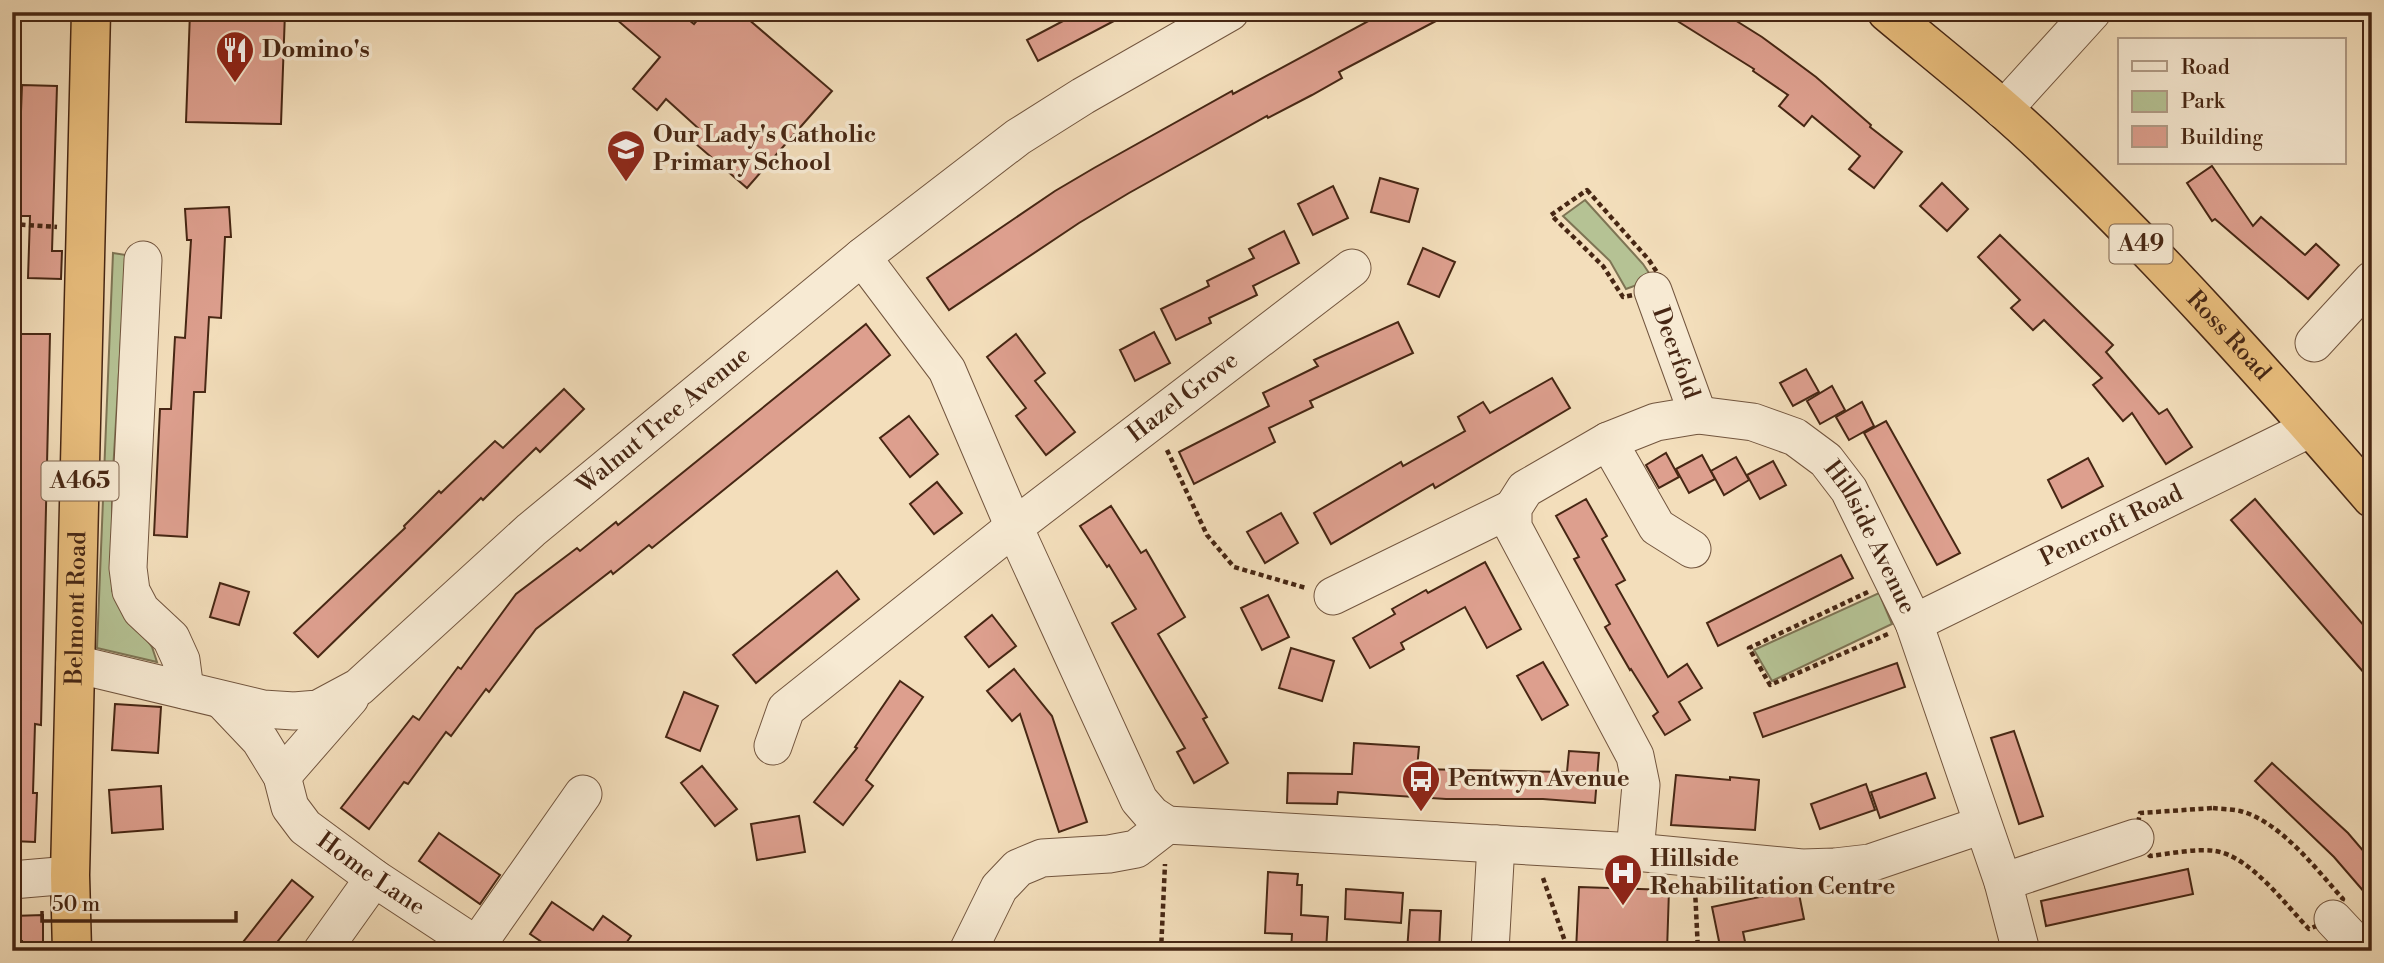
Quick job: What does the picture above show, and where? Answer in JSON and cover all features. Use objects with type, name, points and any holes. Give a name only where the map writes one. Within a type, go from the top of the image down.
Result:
[{"type":"highway","name":"Belmont Road","points":[[72,951],[70,875],[91,12]]},
{"type":"highway","name":"Ross Road","points":[[1888,12],[2051,152],[2115,216],[2372,498]]},
{"type":"street","name":"Walnut Tree Avenue","points":[[75,664],[263,709],[318,709],[359,687],[531,530],[862,257],[1018,138],[1083,96],[1230,12]]},
{"type":"street","points":[[2003,110],[2092,12]]},
{"type":"street","points":[[862,257],[947,370],[1014,527],[1139,800],[1152,815],[1167,825],[1635,852],[1802,868],[1870,863],[1982,825]]},
{"type":"street","points":[[143,260],[128,568],[131,591],[141,610],[171,638],[181,660],[186,690]]},
{"type":"street","name":"Hazel Grove","points":[[773,746],[786,709],[1014,527],[1352,268]]},
{"type":"street","points":[[2314,343],[2372,280]]},
{"type":"street","name":"Deerfold","points":[[1653,291],[1698,415]]},
{"type":"street","name":"Hillside Avenue","points":[[1333,596],[1513,508],[1525,489],[1608,441],[1656,422],[1698,415],[1753,422],[1795,437],[1826,460],[1849,490],[1914,623],[2003,882],[2021,951]]},
{"type":"street","name":"Pencroft Road","points":[[1914,623],[2311,428]]},
{"type":"street","points":[[1608,441],[1657,527],[1692,549]]},
{"type":"street","points":[[1513,508],[1513,527],[1635,756],[1641,785],[1635,852]]},
{"type":"street","points":[[282,776],[359,687]]},
{"type":"street","name":"Home Lane","points":[[223,701],[260,740],[282,776],[290,807],[305,827],[374,878],[481,948]]},
{"type":"street","points":[[481,948],[583,794]]},
{"type":"street","points":[[968,951],[999,888],[1017,868],[1042,858],[1109,854],[1136,849],[1167,825]]},
{"type":"street","points":[[2003,882],[2135,838]]},
{"type":"street","points":[[1490,951],[1496,844]]},
{"type":"street","points":[[12,880],[70,875]]},
{"type":"street","points":[[322,951],[374,878]]},
{"type":"street","points":[[2333,919],[2363,951]]},
{"type":"path","points":[[1587,190],[1649,260],[1662,280],[1653,291],[1623,297],[1604,266],[1551,215],[1587,190]]},
{"type":"path","points":[[12,224],[86,229]]},
{"type":"path","points":[[1153,420],[1207,536],[1234,567],[1333,596]]},
{"type":"path","points":[[1894,580],[1749,648],[1770,685],[1914,623]]},
{"type":"path","points":[[2213,808],[2241,811],[2270,826],[2297,849],[2343,899],[2333,919],[2309,929],[2263,880],[2238,859],[2214,851],[2150,856],[2135,838],[2140,813],[2213,808]]},
{"type":"path","points":[[1161,951],[1167,825]]},
{"type":"path","points":[[1694,857],[1698,951]]},
{"type":"path","points":[[1543,876],[1568,950]]},
{"type":"green space","points":[[1585,200],[1643,264],[1653,279],[1626,289],[1610,261],[1563,216]]},
{"type":"green space","points":[[113,253],[126,255],[112,488],[112,591],[152,647],[157,662],[97,648]]},
{"type":"green space","points":[[1879,593],[1892,624],[1772,681],[1754,650]]},
{"type":"building","points":[[190,12],[285,12],[281,124],[186,122]]},
{"type":"building","points":[[608,12],[679,12],[694,24],[704,12],[740,12],[832,91],[747,188],[689,138],[698,128],[666,99],[657,110],[633,89],[660,57]]},
{"type":"building","points":[[1080,12],[1131,12],[1038,61],[1027,40]]},
{"type":"building","points":[[1385,12],[1453,12],[1339,72],[1342,78],[1312,95],[1268,118],[1267,116],[1129,193],[949,310],[927,278],[1055,191],[1094,168],[1232,91],[1233,94]]},
{"type":"building","points":[[1663,12],[1722,12],[1762,37],[1816,77],[1871,125],[1870,127],[1902,152],[1874,188],[1849,169],[1860,156],[1812,116],[1804,126],[1779,106],[1788,95],[1753,71],[1754,69]]},
{"type":"building","points":[[22,85],[57,86],[52,251],[62,251],[61,279],[28,278],[30,216],[17,216]]},
{"type":"building","points":[[2212,166],[2253,226],[2261,217],[2305,255],[2316,244],[2339,265],[2308,299],[2215,219],[2212,221],[2187,183]]},
{"type":"building","points":[[1380,178],[1418,189],[1409,222],[1371,212]]},
{"type":"building","points":[[1942,183],[1968,209],[1947,231],[1920,206]]},
{"type":"building","points":[[1333,186],[1348,218],[1313,235],[1298,204]]},
{"type":"building","points":[[229,207],[231,237],[225,237],[221,318],[209,317],[205,392],[194,392],[187,537],[154,535],[160,409],[171,409],[175,337],[185,338],[191,240],[187,240],[185,209]]},
{"type":"building","points":[[1284,231],[1299,263],[1253,286],[1257,295],[1209,318],[1211,323],[1176,340],[1161,309],[1209,286],[1207,281],[1254,258],[1249,249]]},
{"type":"building","points":[[2000,235],[2113,345],[2106,352],[2159,414],[2167,409],[2192,447],[2166,464],[2132,413],[2123,421],[2093,385],[2102,378],[2044,320],[2033,330],[2011,308],[2020,300],[1978,257]]},
{"type":"building","points":[[1423,248],[1455,262],[1439,297],[1408,284]]},
{"type":"building","points":[[1398,322],[1413,353],[1310,401],[1313,407],[1269,428],[1275,442],[1194,484],[1179,452],[1269,406],[1263,393],[1318,366],[1314,360]]},
{"type":"building","points":[[866,324],[890,355],[652,548],[649,545],[613,574],[611,571],[536,629],[489,692],[486,689],[451,736],[446,732],[408,784],[404,782],[369,829],[341,808],[413,716],[419,720],[458,667],[461,669],[516,594],[577,548],[580,551],[616,522],[618,525]]},
{"type":"building","points":[[1154,332],[1170,363],[1135,381],[1120,350]]},
{"type":"building","points":[[12,334],[50,334],[41,725],[35,724],[35,842],[12,841]]},
{"type":"building","points":[[1016,334],[1045,373],[1035,381],[1075,432],[1046,455],[1016,416],[1026,408],[987,357]]},
{"type":"building","points":[[1806,369],[1819,392],[1793,406],[1780,383]]},
{"type":"building","points":[[1552,378],[1570,408],[1435,488],[1433,484],[1331,544],[1314,513],[1401,462],[1403,466],[1465,431],[1458,417],[1483,402],[1490,413]]},
{"type":"building","points":[[1832,386],[1845,410],[1820,424],[1807,401]]},
{"type":"building","points":[[564,389],[584,409],[540,452],[536,448],[483,500],[481,498],[318,657],[294,633],[405,528],[439,491],[441,493],[495,441],[503,448]]},
{"type":"building","points":[[1862,402],[1874,426],[1849,440],[1836,417]]},
{"type":"building","points":[[909,416],[938,454],[910,477],[880,438]]},
{"type":"building","points":[[1886,421],[1960,553],[1937,565],[1864,433]]},
{"type":"building","points":[[1666,453],[1679,477],[1659,488],[1646,465]]},
{"type":"building","points":[[1702,455],[1715,479],[1689,493],[1676,469]]},
{"type":"building","points":[[1736,457],[1749,480],[1724,495],[1711,471]]},
{"type":"building","points":[[2088,458],[2103,486],[2062,508],[2048,480]]},
{"type":"building","points":[[1773,461],[1786,485],[1760,499],[1747,475]]},
{"type":"building","points":[[937,482],[962,513],[934,534],[910,504]]},
{"type":"building","points":[[1586,499],[1607,536],[1602,539],[1625,580],[1616,585],[1668,677],[1687,664],[1702,688],[1679,702],[1690,720],[1665,735],[1653,716],[1658,712],[1605,627],[1610,624],[1574,559],[1579,557],[1556,516]]},
{"type":"building","points":[[2255,499],[2372,635],[2372,682],[2231,520]]},
{"type":"building","points":[[1111,506],[1141,553],[1146,550],[1185,617],[1158,634],[1207,717],[1203,719],[1228,763],[1194,783],[1177,752],[1185,748],[1112,623],[1136,609],[1109,565],[1107,567],[1080,526]]},
{"type":"building","points":[[1281,513],[1298,543],[1265,563],[1247,532]]},
{"type":"building","points":[[1841,555],[1853,578],[1718,646],[1707,623]]},
{"type":"building","points":[[1485,562],[1521,629],[1487,648],[1465,607],[1401,643],[1404,649],[1370,668],[1353,638],[1395,614],[1392,609]]},
{"type":"building","points":[[837,571],[859,599],[756,683],[733,655]]},
{"type":"building","points":[[220,583],[249,592],[239,625],[210,617]]},
{"type":"building","points":[[1268,595],[1289,637],[1262,650],[1241,608]]},
{"type":"building","points":[[992,615],[1016,646],[989,667],[965,637]]},
{"type":"building","points":[[1291,648],[1334,661],[1322,701],[1279,688]]},
{"type":"building","points":[[1543,662],[1568,705],[1542,720],[1517,676]]},
{"type":"building","points":[[1897,663],[1905,687],[1763,737],[1754,713]]},
{"type":"building","points":[[1014,669],[1052,716],[1087,822],[1059,832],[1020,714],[1012,721],[987,691]]},
{"type":"building","points":[[900,681],[923,697],[866,780],[873,786],[843,825],[814,802],[857,748],[855,747]]},
{"type":"building","points":[[684,692],[718,706],[700,751],[666,737]]},
{"type":"building","points":[[115,704],[161,707],[158,753],[112,750]]},
{"type":"building","points":[[2014,731],[2043,816],[2019,824],[1991,738]]},
{"type":"building","points":[[1354,743],[1419,747],[1417,769],[1567,772],[1569,751],[1599,753],[1595,803],[1543,799],[1446,799],[1338,792],[1337,804],[1287,803],[1288,773],[1352,774]]},
{"type":"building","points":[[2272,763],[2348,833],[2372,861],[2372,901],[2334,857],[2255,781]]},
{"type":"building","points":[[702,766],[737,809],[715,826],[681,783]]},
{"type":"building","points":[[1926,773],[1935,798],[1880,818],[1871,792]]},
{"type":"building","points":[[1676,775],[1759,780],[1755,830],[1671,825]]},
{"type":"building","points":[[1866,784],[1875,810],[1820,829],[1811,804]]},
{"type":"building","points":[[161,786],[163,829],[112,833],[109,790]]},
{"type":"building","points":[[799,816],[805,852],[757,860],[751,824]]},
{"type":"building","points":[[439,833],[500,875],[480,904],[419,861]]},
{"type":"building","points":[[2188,869],[2193,894],[2046,926],[2041,901]]},
{"type":"building","points":[[1268,872],[1298,874],[1297,885],[1302,885],[1301,915],[1328,917],[1326,951],[1291,951],[1292,934],[1265,933]]},
{"type":"building","points":[[292,880],[313,897],[270,951],[236,951]]},
{"type":"building","name":"Hillside Rehabilitation Centre","points":[[1579,887],[1669,890],[1667,951],[1576,951]]},
{"type":"building","points":[[1346,889],[1403,893],[1401,923],[1345,919]]},
{"type":"building","points":[[1798,889],[1804,919],[1743,932],[1747,951],[1721,951],[1712,907]]},
{"type":"building","points":[[552,902],[593,930],[603,916],[631,936],[622,949],[625,951],[555,951],[530,934]]},
{"type":"building","points":[[1410,910],[1441,911],[1439,951],[1407,951]]},
{"type":"building","points":[[43,915],[43,951],[22,951],[22,941],[12,941],[12,916]]},
{"type":"place","name":"Domino's","points":[[235,84]]},
{"type":"place","name":"Our Lady's Catholic Primary School","points":[[626,183]]},
{"type":"place","name":"Pentwyn Avenue","points":[[1421,813]]},
{"type":"place","name":"Hillside Rehabilitation Centre","points":[[1623,907]]}]
